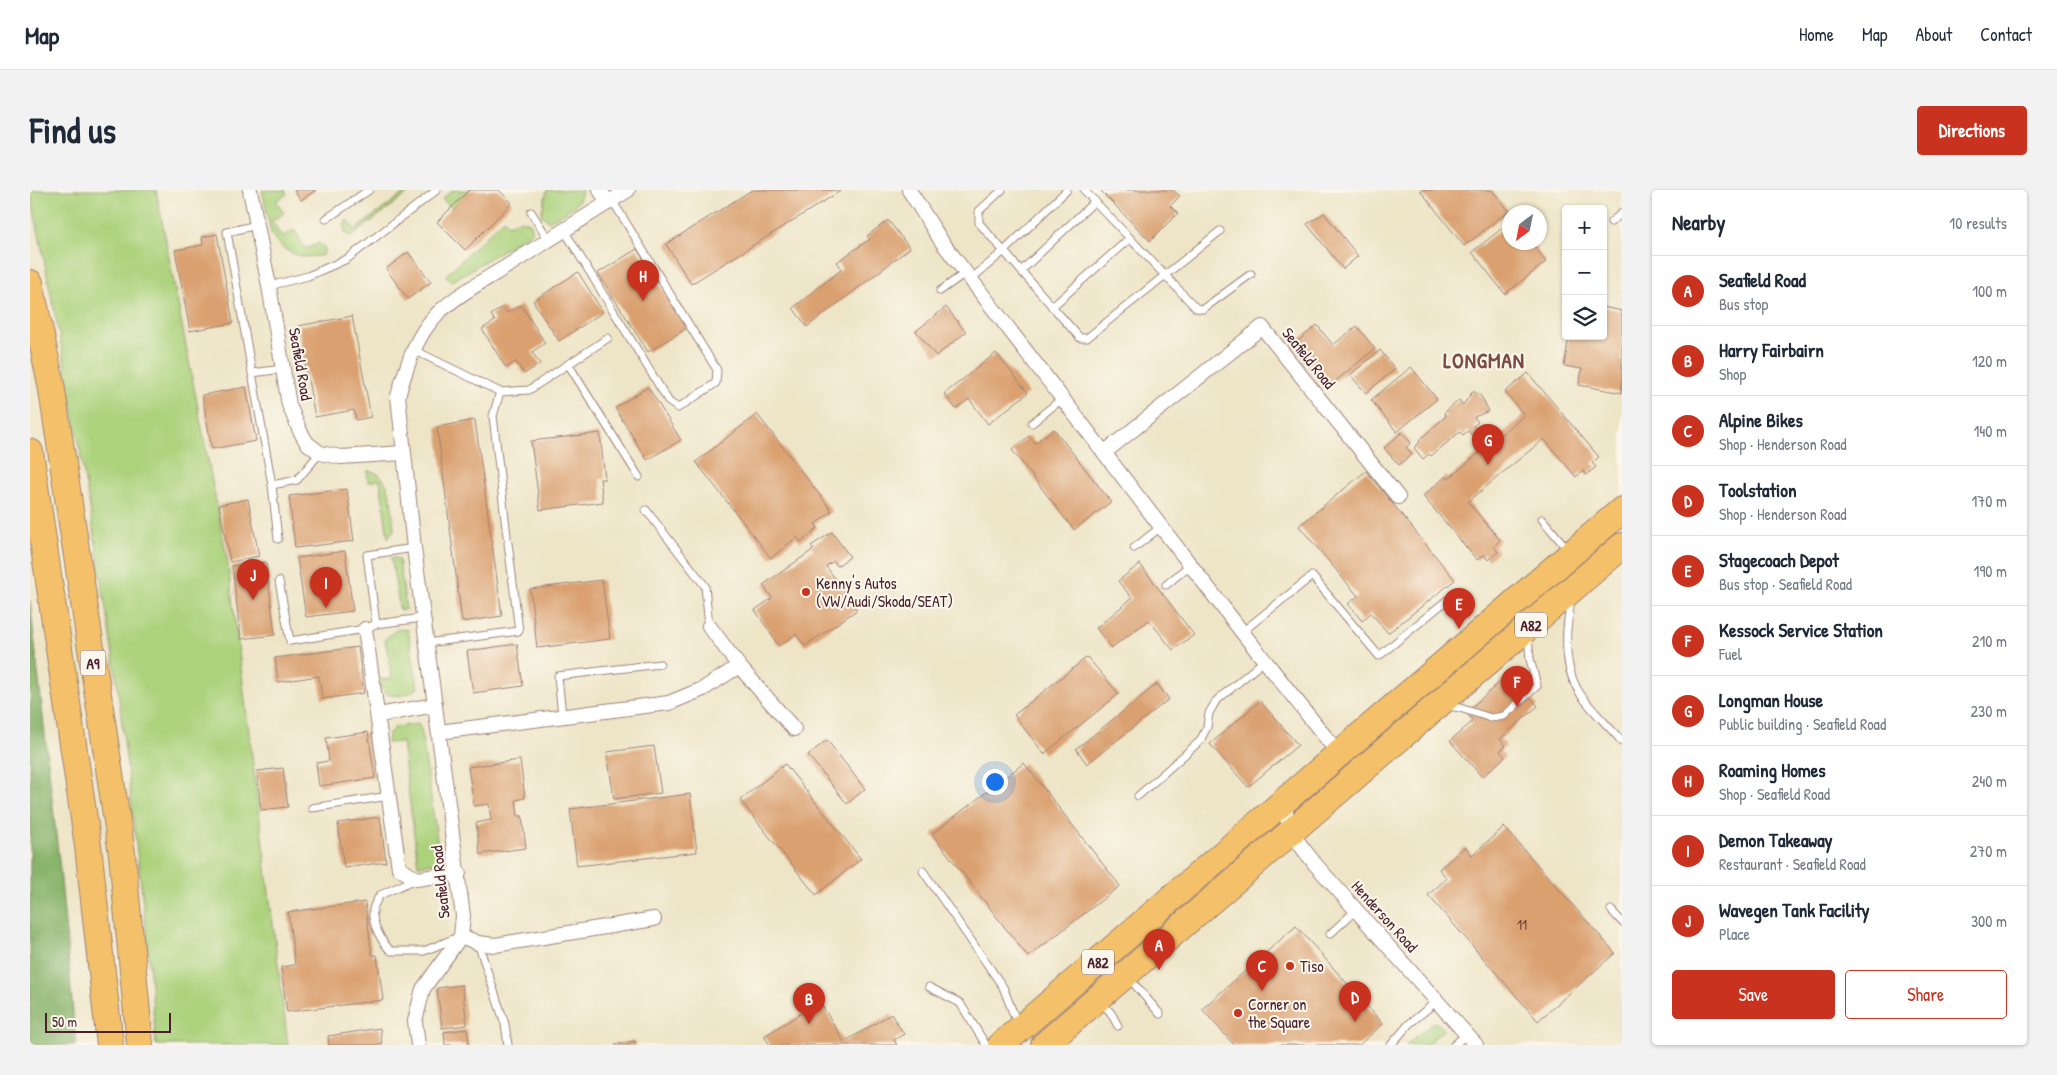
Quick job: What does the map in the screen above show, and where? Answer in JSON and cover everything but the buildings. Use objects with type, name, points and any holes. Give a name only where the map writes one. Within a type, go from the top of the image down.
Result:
[{"type":"highway","name":"A9","points":[[30,282],[51,384],[122,854],[140,1045]]},
{"type":"highway","name":"A9","points":[[30,452],[88,846],[110,1045]]},
{"type":"highway","name":"A82","points":[[1010,1038],[1622,510]]},
{"type":"highway","name":"A82","points":[[1044,1045],[1622,546]]},
{"type":"street","name":"Seafield Road","points":[[250,190],[269,286],[289,405],[300,431],[308,443],[320,453]]},
{"type":"street","points":[[600,190],[610,202]]},
{"type":"street","name":"Seafield Road","points":[[418,1045],[415,1021],[423,989],[461,936],[463,916],[414,548],[398,396],[414,350],[424,332],[437,315],[464,293],[628,190]]},
{"type":"street","points":[[909,190],[942,242],[1242,632],[1339,754]]},
{"type":"street","name":"Seafield Road","points":[[1105,452],[1262,327],[1398,497]]},
{"type":"street","points":[[320,453],[341,458],[403,453]]},
{"type":"street","points":[[371,626],[378,715],[399,868],[416,879],[458,873]]},
{"type":"street","points":[[708,626],[739,666],[794,729]]},
{"type":"street","points":[[440,732],[669,703],[703,689],[739,666]]},
{"type":"street","points":[[378,715],[435,706]]},
{"type":"street","name":"Henderson Road","points":[[1285,802],[1285,818],[1291,833],[1471,1040]]},
{"type":"street","points":[[461,936],[478,943],[495,945],[654,919]]},
{"type":"lane","points":[[326,219],[369,190]]},
{"type":"lane","points":[[269,286],[308,276],[347,259],[437,190]]},
{"type":"lane","points":[[1002,190],[978,211],[979,222],[1080,338],[1087,338],[1220,231]]},
{"type":"lane","points":[[940,291],[968,276],[1004,251],[1067,190]]},
{"type":"lane","points":[[1084,190],[1196,308],[1203,309],[1251,274]]},
{"type":"lane","points":[[1021,271],[1095,201]]},
{"type":"lane","points":[[564,230],[669,402],[678,408],[716,383],[717,370],[610,202]]},
{"type":"lane","points":[[531,212],[549,240]]},
{"type":"lane","points":[[1611,222],[1622,213]]},
{"type":"lane","points":[[257,225],[227,232],[272,485],[278,539]]},
{"type":"lane","points":[[1052,307],[1130,238]]},
{"type":"lane","points":[[414,350],[500,392],[529,390],[608,338]]},
{"type":"lane","points":[[568,364],[639,477]]},
{"type":"lane","points":[[252,373],[283,368]]},
{"type":"lane","points":[[427,643],[520,631],[493,416],[500,392]]},
{"type":"lane","points":[[1032,423],[1063,398]]},
{"type":"lane","points":[[272,485],[297,480],[320,453]]},
{"type":"lane","points":[[646,510],[705,586],[708,626]]},
{"type":"lane","points":[[1542,518],[1572,554]]},
{"type":"lane","points":[[1134,548],[1162,526]]},
{"type":"lane","points":[[371,626],[367,555],[414,548]]},
{"type":"lane","points":[[1166,584],[1191,564]]},
{"type":"lane","points":[[1242,632],[1312,576],[1378,656],[1447,600]]},
{"type":"lane","points":[[279,580],[290,641],[423,618]]},
{"type":"lane","points":[[1574,588],[1566,643],[1570,671],[1580,694],[1622,742]]},
{"type":"lane","points":[[1439,704],[1460,708],[1491,718],[1504,716],[1538,686],[1530,659],[1528,628]]},
{"type":"lane","points":[[1138,796],[1200,741],[1207,727],[1209,713],[1216,701],[1265,660]]},
{"type":"lane","points":[[562,716],[558,676],[660,664]]},
{"type":"lane","points":[[312,808],[389,796]]},
{"type":"lane","points":[[922,871],[1003,987],[1010,1038]]},
{"type":"lane","points":[[416,879],[380,894],[373,910],[376,927],[384,946],[390,951],[424,951],[461,936]]},
{"type":"lane","points":[[1330,934],[1356,910]]},
{"type":"lane","points":[[1612,910],[1622,922]]},
{"type":"lane","points":[[478,943],[505,1024],[508,1045]]},
{"type":"lane","points":[[1126,975],[1160,1014]]},
{"type":"lane","points":[[929,987],[960,1003],[986,1045]]},
{"type":"lane","points":[[1098,998],[1111,1013],[1118,1026]]},
{"type":"lane","points":[[1391,1045],[1409,1024],[1437,1001]]},
{"type":"lane","points":[[1454,1045],[1471,1040]]},
{"type":"green space","points":[[30,190],[156,190],[228,564],[288,1045],[156,1045],[147,937],[118,689],[96,544],[64,359]]},
{"type":"green space","points":[[262,190],[285,190],[287,194],[276,201],[284,213],[272,221],[282,237],[294,230],[306,249],[319,243],[325,248],[323,255],[300,256],[287,251],[281,246],[271,233]]},
{"type":"green space","points":[[408,190],[412,190],[351,237],[345,233],[344,227],[347,220],[355,230]]},
{"type":"green space","points":[[452,190],[469,190],[451,208],[442,199]]},
{"type":"green space","points":[[547,190],[582,190],[581,196],[575,205],[549,221],[541,215]]},
{"type":"green space","points":[[504,219],[509,225],[520,220],[528,222],[531,224],[532,232],[451,282],[446,275]]},
{"type":"green space","points":[[367,471],[376,473],[382,478],[389,493],[394,530],[388,538],[380,480],[368,482]]},
{"type":"green space","points":[[391,557],[399,559],[406,609],[400,611]]},
{"type":"green space","points":[[30,600],[61,879],[76,1045],[30,1045]]},
{"type":"green space","points":[[397,629],[408,630],[418,688],[407,694],[394,696],[384,692],[378,680],[392,678],[385,639]]},
{"type":"green space","points":[[418,724],[421,729],[440,860],[436,863],[418,865],[402,742],[387,743],[388,735],[395,727]]},
{"type":"green space","points":[[1434,1022],[1444,1029],[1426,1045],[1406,1045]]},
{"type":"place","name":"Roaming Homes","points":[[643,301]]},
{"type":"place","name":"Longman House","points":[[1488,465]]},
{"type":"place","name":"Kenny's Autos (VW/Audi/Skoda/SEAT)","points":[[806,592]]},
{"type":"place","name":"Wavegen Tank Facility","points":[[253,600]]},
{"type":"place","name":"Demon Takeaway","points":[[326,608]]},
{"type":"place","name":"Stagecoach Depot","points":[[1459,629]]},
{"type":"place","name":"Kessock Service Station","points":[[1517,707]]},
{"type":"place","name":"Tiso","points":[[1290,966]]},
{"type":"place","name":"Seafield Road","points":[[1159,970]]},
{"type":"place","name":"Alpine Bikes","points":[[1262,991]]},
{"type":"place","name":"Corner on the Square","points":[[1238,1013]]},
{"type":"place","name":"Toolstation","points":[[1355,1022]]},
{"type":"place","name":"Harry Fairbairn","points":[[809,1024]]},
{"type":"district","name":"LONGMAN","points":[[1484,360]]}]
